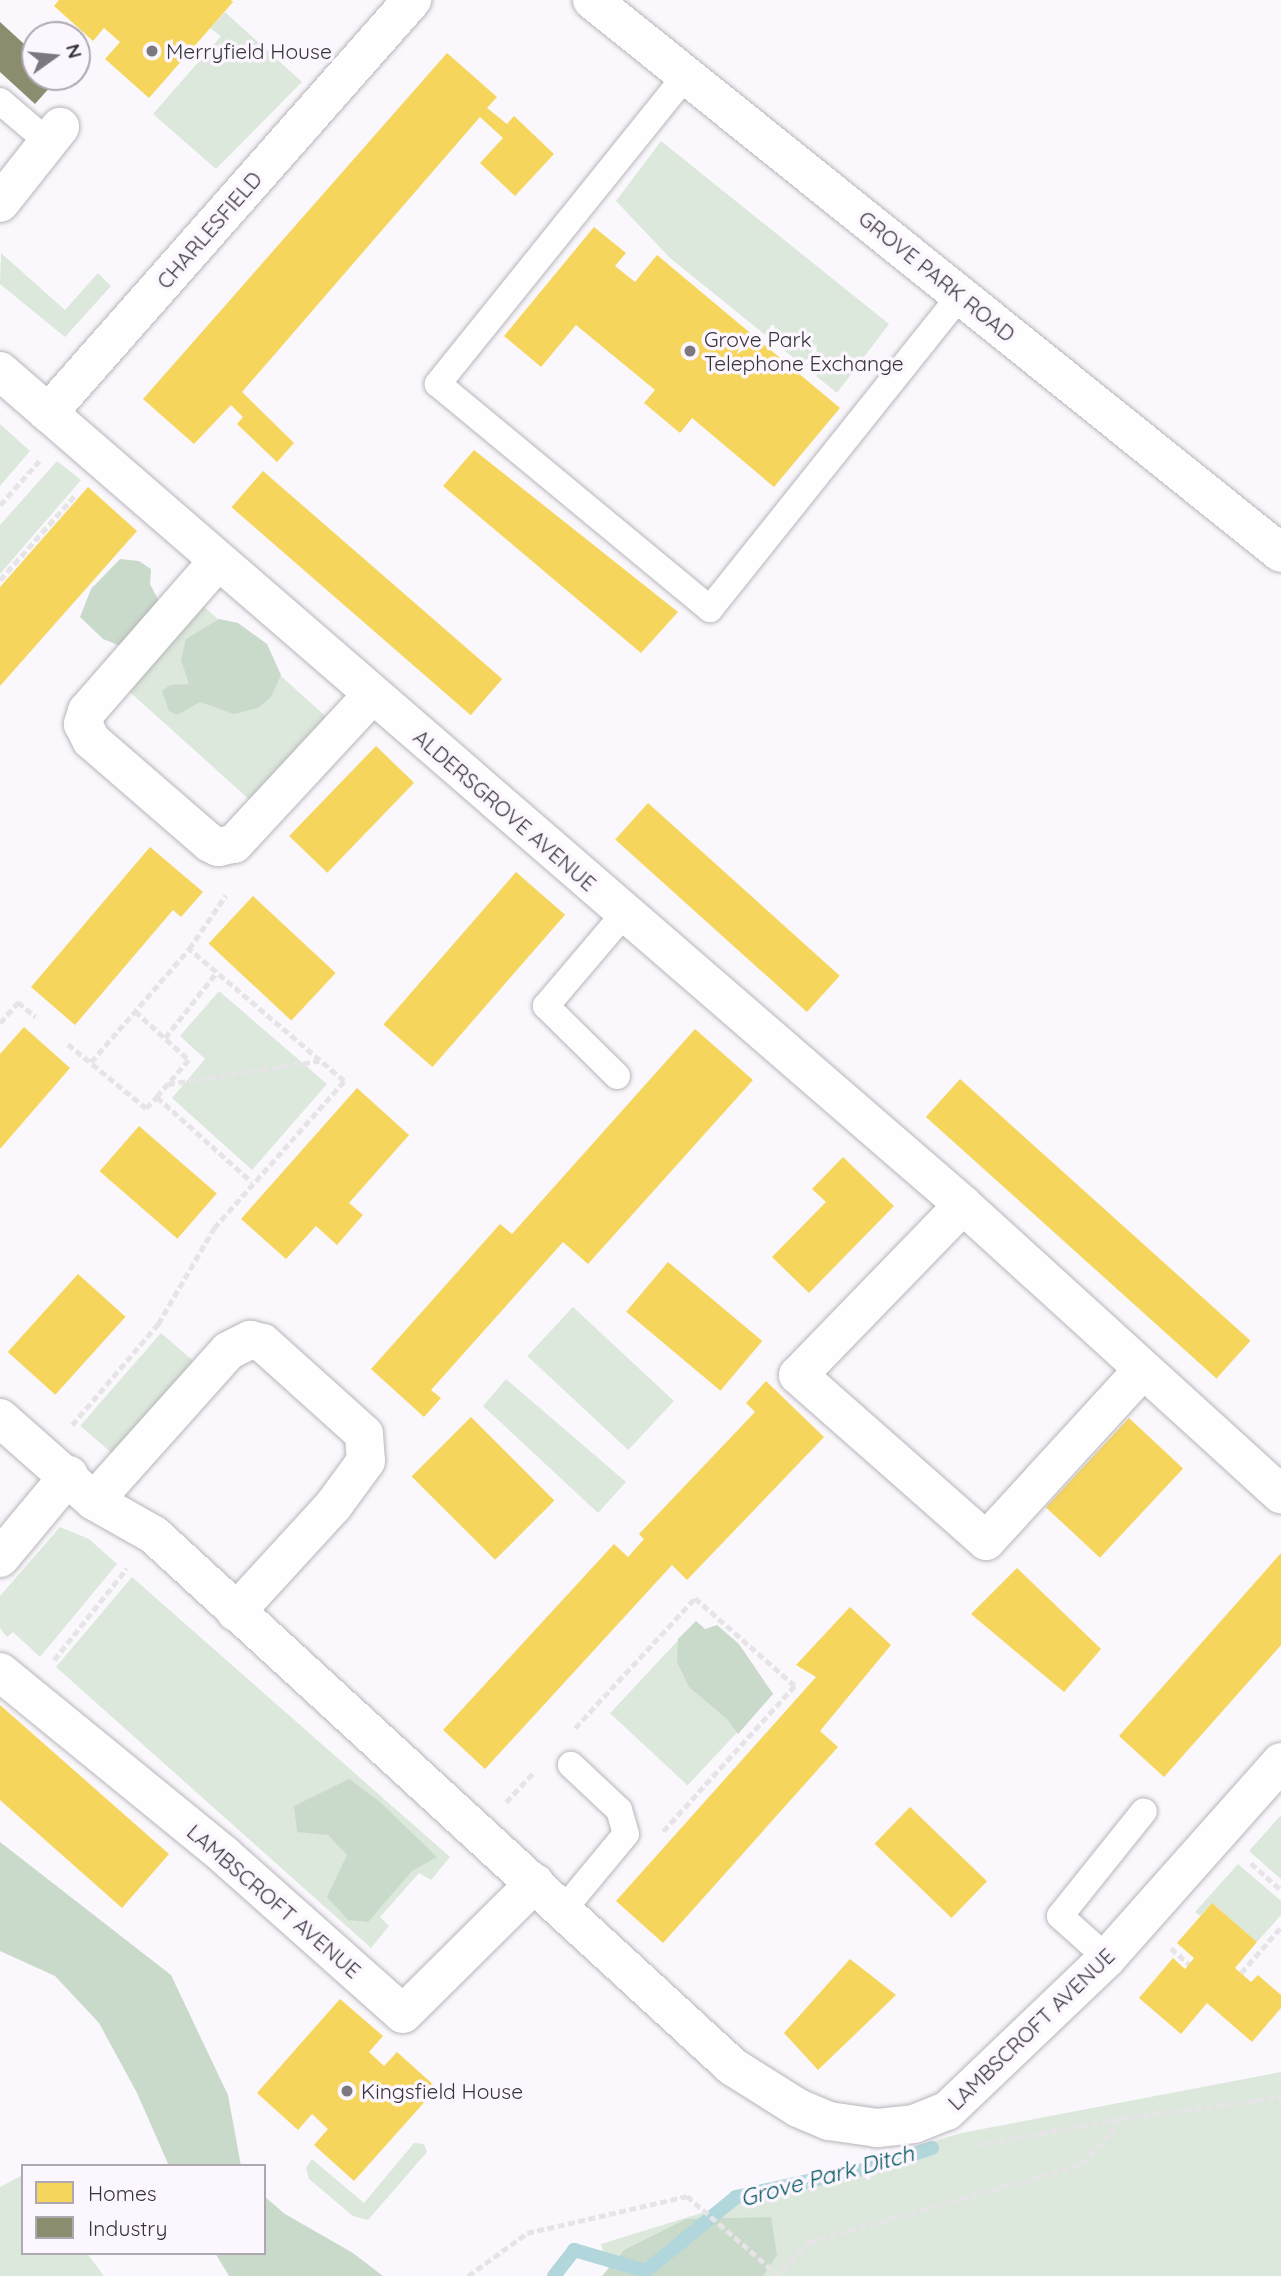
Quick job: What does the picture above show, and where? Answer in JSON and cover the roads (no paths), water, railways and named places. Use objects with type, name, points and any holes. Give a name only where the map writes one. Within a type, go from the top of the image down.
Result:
[{"type":"street","name":"CHARLESFIELD","points":[[57,421],[412,0]]},
{"type":"street","name":"GROVE PARK ROAD","points":[[592,0],[1281,554]]},
{"type":"street","points":[[0,203],[54,134]]},
{"type":"street","points":[[0,371],[57,421]]},
{"type":"street","name":"ALDERSGROVE AVENUE","points":[[57,421],[963,1205],[1142,1371],[1281,1494]]},
{"type":"street","points":[[217,562],[87,711],[83,724],[91,740],[210,844],[218,847],[234,844],[372,695]]},
{"type":"street","points":[[963,1205],[798,1375],[986,1541],[1142,1371]]},
{"type":"street","points":[[0,1558],[70,1478],[228,1351],[250,1340],[263,1343],[364,1434],[366,1461],[316,1525],[236,1612]]},
{"type":"street","name":"LAMBSCROFT AVENUE","points":[[0,1418],[70,1478],[154,1535],[733,2067],[798,2108],[829,2121],[877,2128],[914,2124],[947,2111],[1107,1958],[1281,1762]]},
{"type":"street","name":"LAMBSCROFT AVENUE","points":[[13,1683],[224,1855],[403,2014],[535,1883]]},
{"type":"lane","points":[[687,74],[438,384],[710,609],[960,296]]},
{"type":"lane","points":[[0,101],[54,134]]},
{"type":"lane","points":[[617,1076],[546,1006],[624,914]]},
{"type":"lane","points":[[564,1909],[626,1834],[619,1810],[571,1765]]},
{"type":"lane","points":[[1107,1958],[1060,1916],[1144,1811]]},
{"type":"waterway","name":"Grove Park Ditch","points":[[554,2276],[574,2250],[646,2271],[736,2197],[880,2165],[932,2148]]},
{"type":"place","name":"Merryfield House","points":[[152,51]]},
{"type":"place","name":"Grove Park Telephone Exchange","points":[[690,351]]},
{"type":"place","name":"Kingsfield House","points":[[347,2091]]}]
